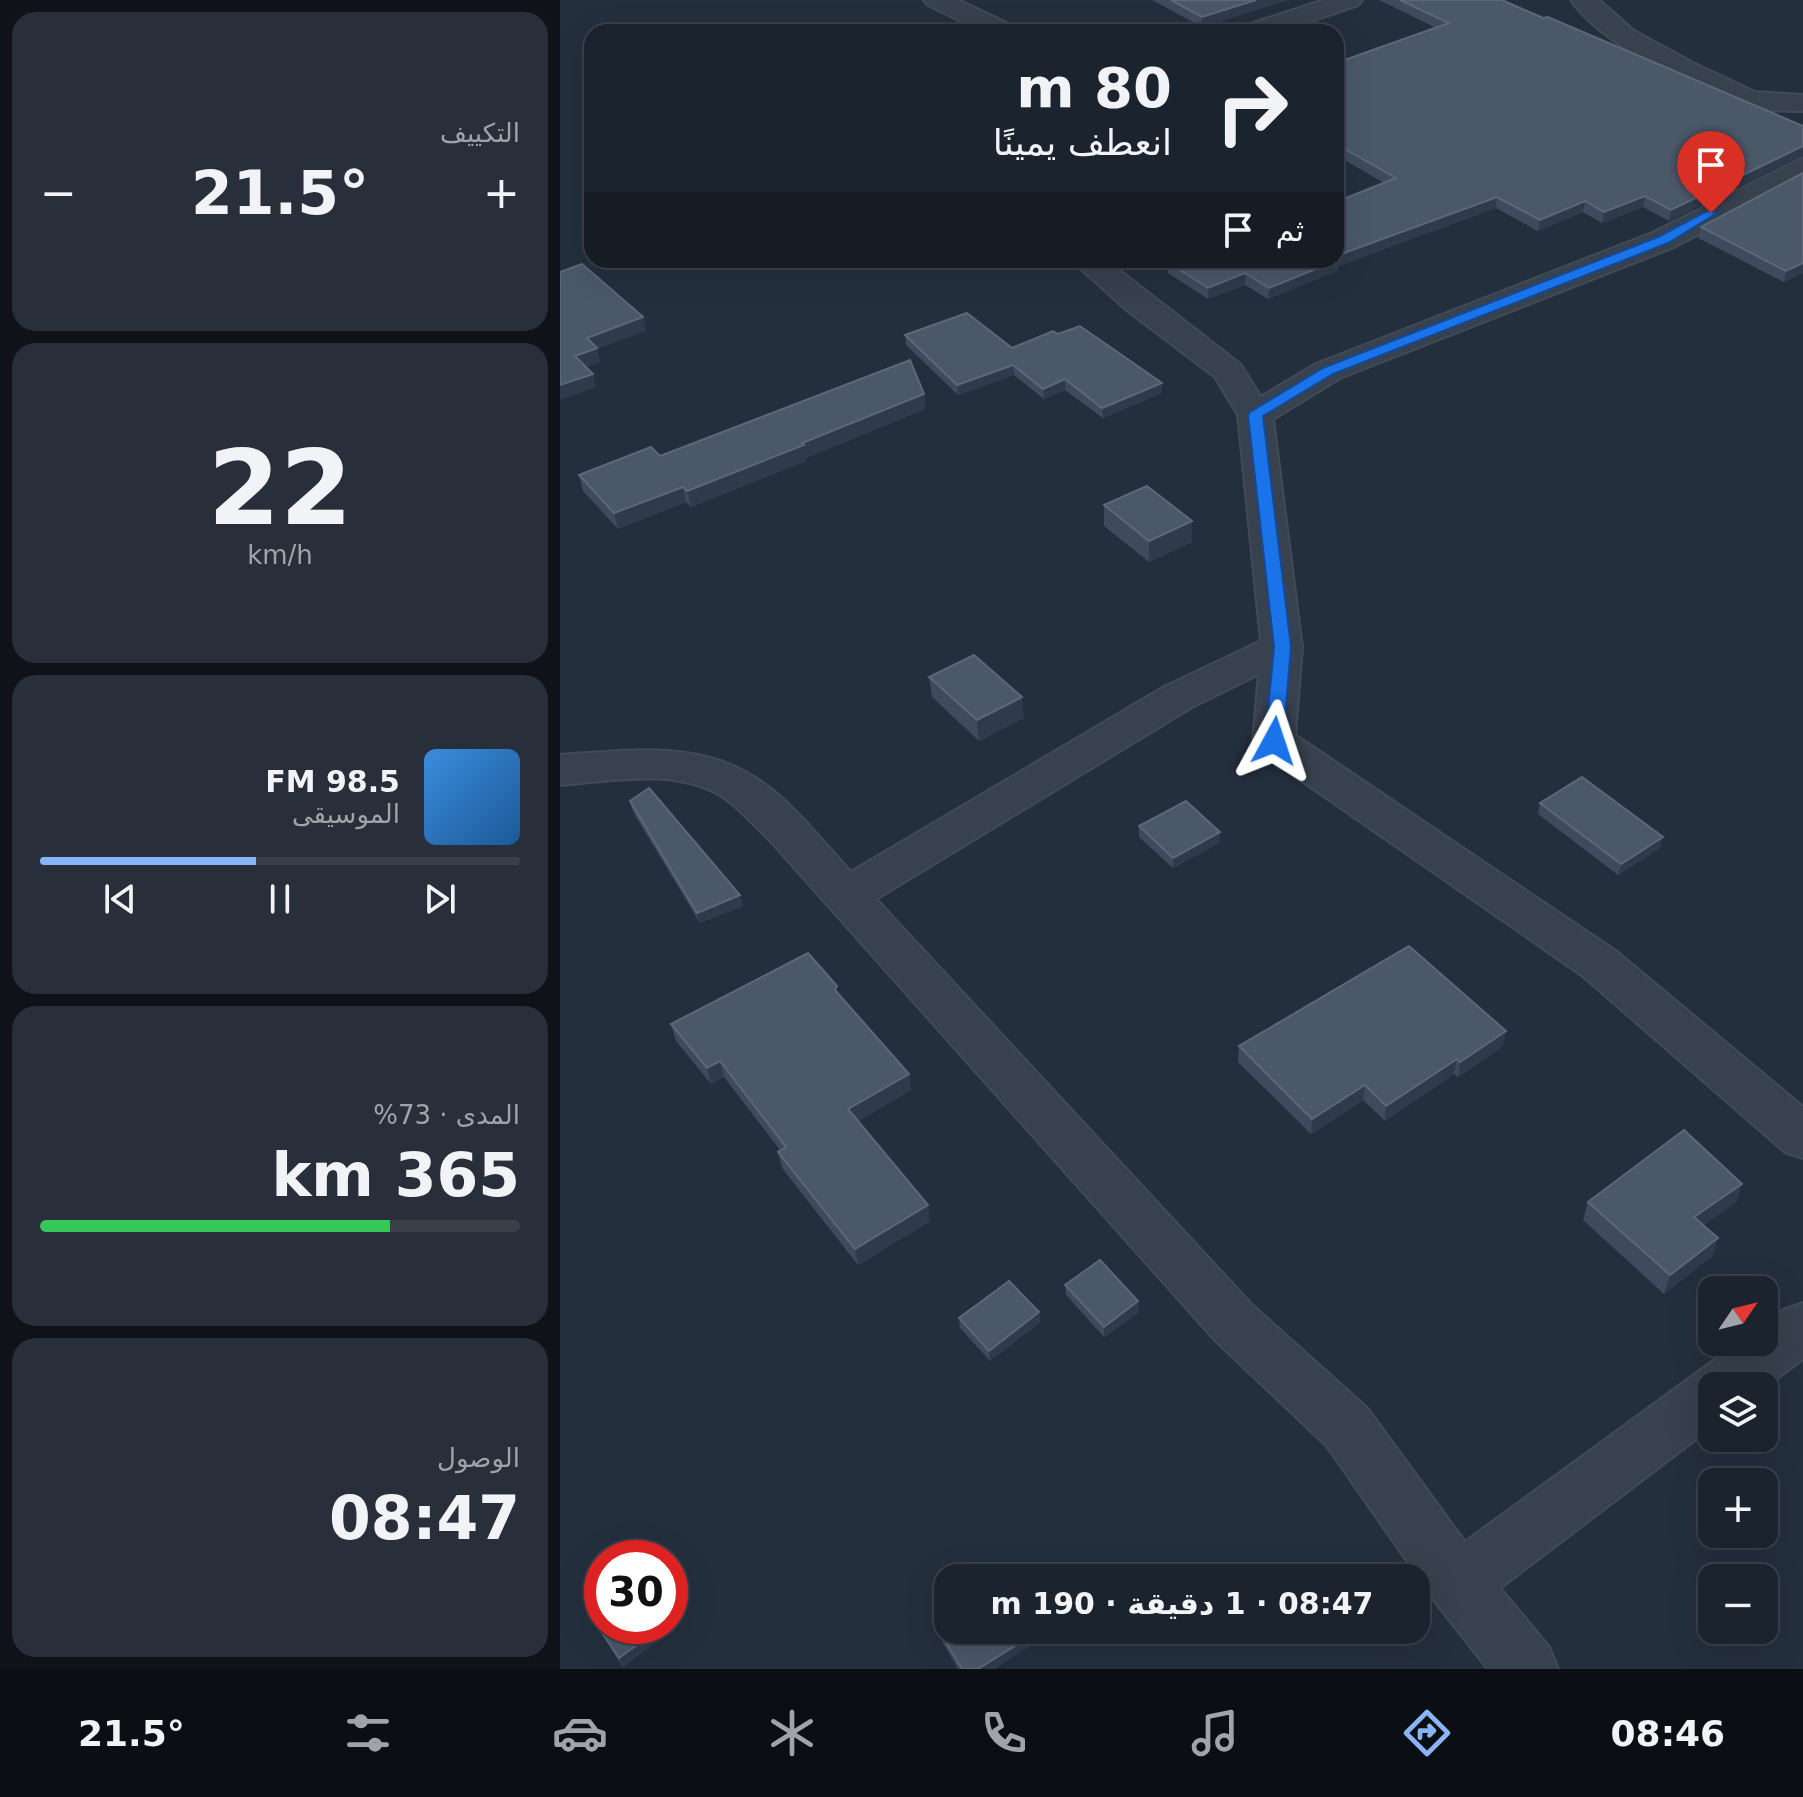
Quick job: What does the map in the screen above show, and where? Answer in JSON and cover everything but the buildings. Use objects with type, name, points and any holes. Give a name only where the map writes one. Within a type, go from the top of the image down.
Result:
[{"type":"street","points":[[937,0],[987,24]]},
{"type":"street","points":[[1277,24],[1349,0]]},
{"type":"street","points":[[1584,0],[1625,37],[1696,75],[1750,100],[1803,103]]},
{"type":"street","points":[[1255,415],[1328,371],[1663,240],[1803,167]]},
{"type":"street","points":[[1096,268],[1228,371],[1255,415],[1282,647],[1274,741],[1600,964],[1803,1137]]},
{"type":"street","points":[[846,896],[1178,697],[1282,647]]},
{"type":"street","points":[[560,770],[679,764],[709,772],[737,786],[782,826],[1233,1322],[1347,1427],[1458,1583],[1527,1669]]},
{"type":"street","points":[[1742,1372],[1803,1327]]},
{"type":"street","points":[[1458,1583],[1698,1404]]},
{"type":"route","points":[[1274,741],[1282,647],[1255,415],[1328,371],[1663,240],[1711,213]]}]
